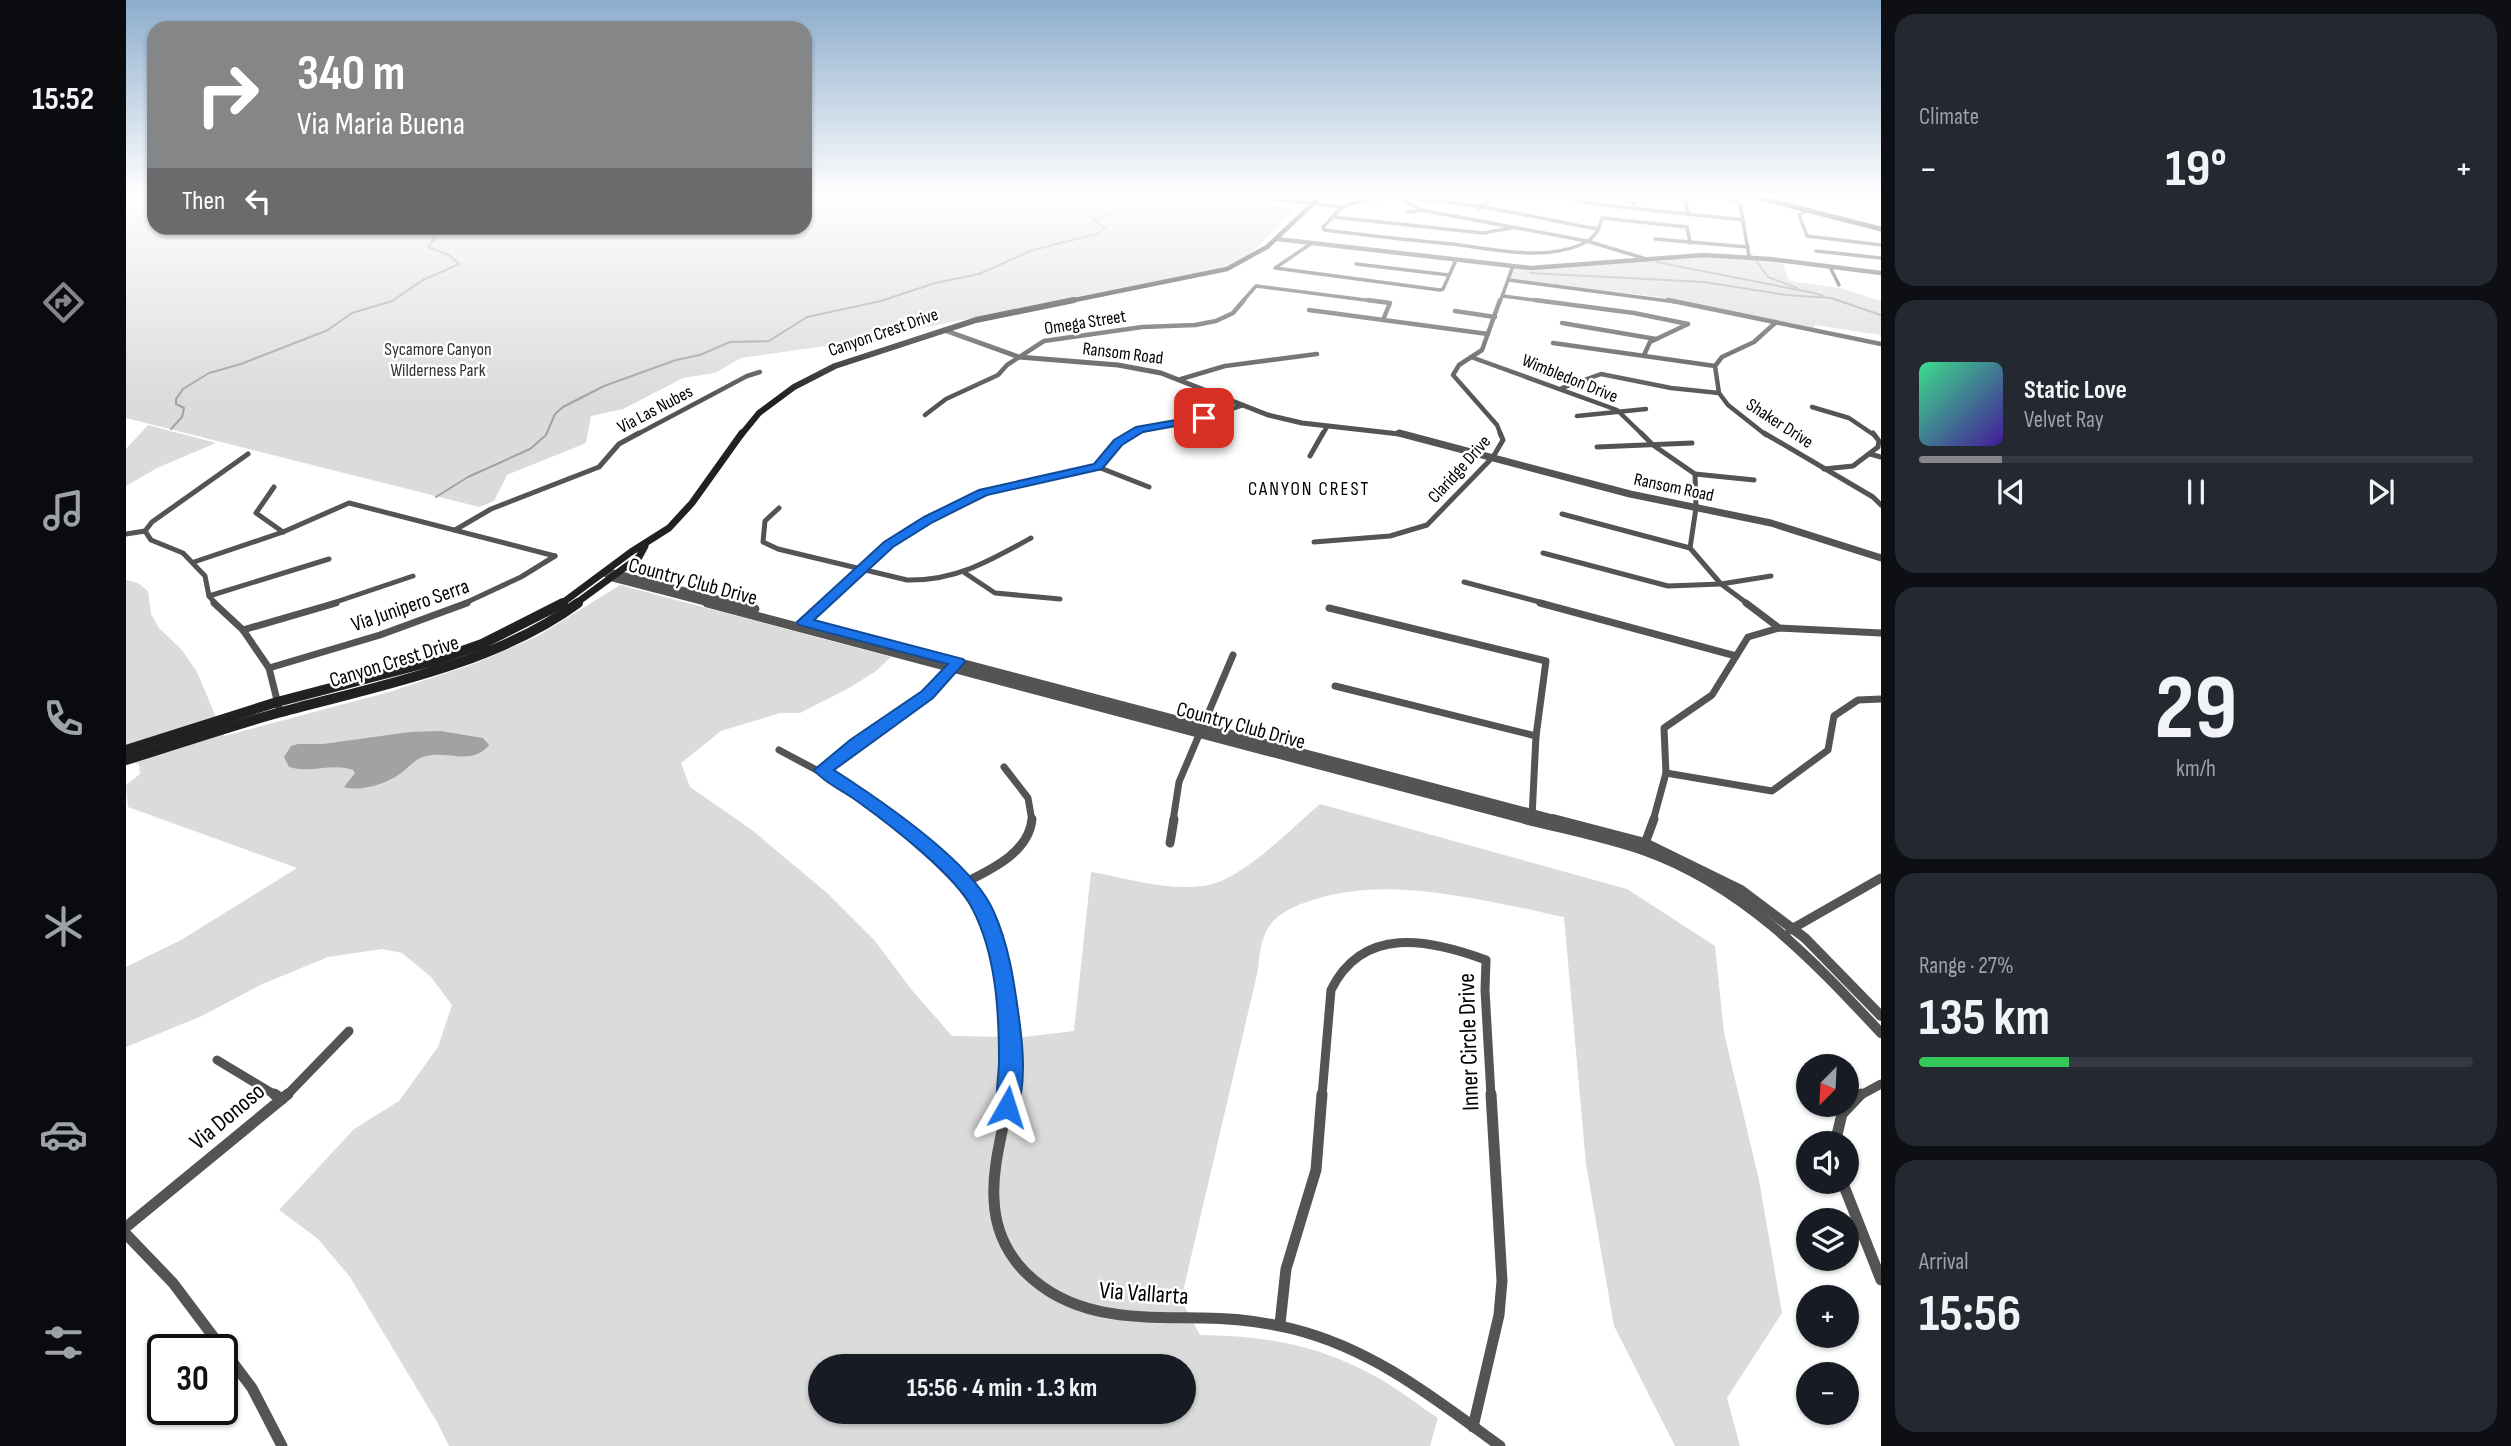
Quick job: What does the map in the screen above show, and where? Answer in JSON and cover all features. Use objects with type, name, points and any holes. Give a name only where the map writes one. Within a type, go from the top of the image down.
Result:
[{"type":"main road","name":"Canyon Crest Drive","points":[[612,575],[631,552],[645,546],[670,528],[692,503],[747,426],[785,393],[835,366],[944,330],[1020,309],[1227,269],[1237,264]]},
{"type":"main road","name":"Canyon Crest Drive","points":[[126,750],[279,707],[413,678],[485,653],[564,613],[639,557],[645,546]]},
{"type":"main road","name":"Canyon Crest Drive","points":[[126,761],[279,707]]},
{"type":"street","points":[[1280,264],[1275,268],[1277,270],[1440,290],[1443,289],[1454,264]]},
{"type":"street","points":[[1360,264],[1449,275]]},
{"type":"street","points":[[1499,264],[1572,268],[1597,264]]},
{"type":"street","points":[[1811,264],[1881,273]]},
{"type":"street","name":"Claridge Drive","points":[[1314,542],[1390,536],[1427,525],[1494,455],[1503,440],[1496,425],[1453,375],[1455,369],[1482,350],[1513,266]]},
{"type":"street","points":[[1830,267],[1839,285]]},
{"type":"street","points":[[1508,280],[1657,298],[1881,344]]},
{"type":"street","name":"Omega Street","points":[[925,415],[946,399],[991,379],[1040,343],[1061,337],[1216,321],[1232,314],[1257,286],[1390,303],[1383,320]]},
{"type":"street","points":[[1503,296],[1634,313],[1688,324],[1685,328],[1656,339],[1646,346],[1644,355]]},
{"type":"street","points":[[1309,310],[1488,334]]},
{"type":"street","points":[[1455,311],[1495,317]]},
{"type":"street","points":[[1562,323],[1656,339]]},
{"type":"street","points":[[1553,343],[1715,366],[1722,357],[1754,342],[1775,323]]},
{"type":"street","name":"Ransom Road","points":[[944,330],[1019,357],[1125,366],[1181,379],[1268,415],[1327,427],[1398,433],[1461,447],[1630,494],[1771,523],[1881,556]]},
{"type":"street","points":[[1181,379],[1225,366],[1317,354]]},
{"type":"street","name":"Wimbledon Drive","points":[[1471,357],[1617,410],[1653,445],[1696,474]]},
{"type":"street","name":"Shaker Drive","points":[[1715,366],[1719,393],[1730,408],[1824,469],[1873,497],[1881,505]]},
{"type":"street","name":"Via Las Nubes","points":[[455,530],[491,509],[598,467],[620,444],[747,376],[760,372]]},
{"type":"street","points":[[1562,388],[1601,374],[1671,388],[1719,393]]},
{"type":"street","points":[[1098,467],[1118,443],[1140,429],[1204,418],[1243,405]]},
{"type":"street","points":[[1812,407],[1866,426],[1879,441],[1878,447],[1853,466],[1824,469]]},
{"type":"street","points":[[1577,416],[1646,409]]},
{"type":"street","points":[[1310,456],[1327,427]]},
{"type":"street","points":[[1597,447],[1692,443]]},
{"type":"street","points":[[126,534],[145,531],[152,522],[248,454]]},
{"type":"street","points":[[1870,454],[1881,457]]},
{"type":"street","points":[[802,625],[889,545],[929,520],[983,492],[1098,467],[1149,487]]},
{"type":"street","points":[[1690,548],[1696,506],[1696,474],[1754,480]]},
{"type":"street","points":[[274,487],[256,513],[283,533]]},
{"type":"street","points":[[194,562],[283,533],[349,503],[455,530]]},
{"type":"street","points":[[779,508],[765,521],[762,542],[778,549],[908,580],[928,582],[965,573],[1031,538]]},
{"type":"street","points":[[1562,514],[1690,548],[1721,584],[1779,628]]},
{"type":"street","name":"Via Junipero Serra","points":[[269,668],[452,611],[492,594],[555,556],[455,530]]},
{"type":"street","points":[[145,531],[151,540],[183,553],[205,576],[209,596],[220,610],[243,630],[269,668],[279,707]]},
{"type":"street","points":[[1543,553],[1668,586],[1721,584],[1771,576]]},
{"type":"street","points":[[209,596],[329,559]]},
{"type":"street","points":[[965,573],[995,593],[1060,599]]},
{"type":"street","name":"Country Club Drive","points":[[612,575],[1644,847],[1710,872],[1741,890],[1795,929],[1881,1016]]},
{"type":"street","points":[[243,630],[345,600],[413,576]]},
{"type":"street","points":[[1464,582],[1736,656]]},
{"type":"street","points":[[1329,608],[1546,661],[1536,736],[1532,816]]},
{"type":"street","points":[[1644,847],[1666,773],[1664,727],[1712,695],[1748,637],[1779,628],[1881,633]]},
{"type":"street","points":[[1170,843],[1179,782],[1233,655]]},
{"type":"street","points":[[822,770],[856,743],[928,695],[955,665]]},
{"type":"street","points":[[1335,686],[1536,736]]},
{"type":"street","points":[[1666,773],[1772,791],[1828,750],[1834,716],[1858,700],[1881,699]]},
{"type":"street","name":"Via Vallarta","points":[[779,750],[822,770],[848,786],[905,828],[966,882],[983,909],[1001,960],[1010,1029],[1011,1086],[992,1200],[993,1215],[1013,1259],[1029,1278],[1072,1306],[1108,1316],[1235,1319],[1280,1324],[1353,1348],[1403,1376],[1500,1446]]},
{"type":"street","points":[[966,882],[1010,857],[1027,837],[1030,828],[1032,809],[1029,799],[1004,767]]},
{"type":"street","name":"Country Club Drive","points":[[1644,847],[1730,893],[1783,933],[1881,1033]]},
{"type":"street","points":[[1783,933],[1795,929],[1881,878]]},
{"type":"street","name":"Inner Circle Drive","points":[[1280,1324],[1286,1269],[1316,1170],[1331,990],[1342,969],[1365,952],[1405,942],[1463,951],[1486,960],[1485,990],[1502,1281],[1499,1315],[1473,1427]]},
{"type":"street","name":"Via Donoso","points":[[126,1227],[282,1099],[324,1061],[349,1031]]},
{"type":"street","points":[[217,1059],[282,1099]]},
{"type":"street","points":[[1835,1131],[1843,1112],[1856,1096],[1881,1084]]},
{"type":"street","points":[[1847,1194],[1881,1279]]},
{"type":"street","points":[[126,1234],[173,1283],[253,1388],[282,1446]]},
{"type":"green space","name":"Sycamore Canyon Wilderness Park","points":[[126,264],[1231,264],[1225,268],[846,343],[741,358],[715,373],[683,378],[623,409],[591,416],[586,443],[507,475],[494,501],[479,507],[126,418]]},
{"type":"green space","points":[[1598,264],[1783,264],[1789,281],[1841,288],[1881,301],[1881,335],[1815,325],[1814,328],[1652,296],[1506,280],[1510,266],[1564,268]]},
{"type":"green space","points":[[148,425],[216,443],[157,468],[126,486],[126,449]]},
{"type":"green space","points":[[126,580],[138,583],[148,591],[151,614],[159,628],[182,650],[197,672],[224,736],[389,692],[474,664],[538,636],[620,585],[891,657],[876,671],[851,687],[800,713],[780,713],[721,731],[681,763],[690,787],[752,830],[827,893],[875,941],[911,989],[952,1036],[1024,1037],[1074,1031],[1091,872],[1175,887],[1203,886],[1218,882],[1249,865],[1320,804],[1627,889],[1715,946],[1724,1033],[1759,1180],[1782,1313],[1727,1398],[1740,1446],[1675,1446],[1614,1326],[1586,1164],[1564,917],[1422,891],[1369,890],[1343,893],[1301,904],[1280,915],[1266,931],[1181,1300],[1200,1335],[1245,1337],[1309,1349],[1330,1355],[1380,1379],[1438,1418],[1430,1446],[449,1446],[350,1277],[317,1238],[279,1210],[354,1129],[399,1101],[438,1047],[452,1005],[431,977],[402,953],[382,949],[328,957],[260,985],[202,1016],[126,1047],[126,967],[181,940],[297,868],[128,807],[126,785],[140,774],[139,765],[126,758]]},
{"type":"shaded area","points":[[440,731],[483,738],[489,745],[474,755],[423,757],[388,781],[358,788],[344,787],[355,773],[353,770],[337,767],[297,769],[289,767],[284,757],[291,746],[298,744],[323,744],[410,732]]},
{"type":"waterway","points":[[171,429],[182,417],[184,408],[176,404],[176,399],[183,389],[209,373],[241,364],[328,330],[352,313],[392,301],[423,280],[458,264]]},
{"type":"waterway","points":[[436,497],[468,477],[530,449],[546,435],[555,414],[563,407],[604,386],[676,360],[700,355],[730,342],[769,341],[807,317],[881,301],[935,283],[979,274],[1000,264]]},
{"type":"waterway","points":[[1669,264],[1809,292]]},
{"type":"waterway","points":[[1759,264],[1768,277],[1797,288]]},
{"type":"waterway","points":[[1530,273],[1704,282],[1786,295],[1831,298],[1881,315]]},
{"type":"waterway","points":[[1810,292],[1824,296]]},
{"type":"district","name":"CANYON CREST","points":[[1309,488]]},
{"type":"route","points":[[1007,1107],[1011,1086],[1010,1029],[1001,960],[983,909],[966,882],[905,828],[822,770],[887,721],[928,695],[958,662],[804,622],[889,545],[929,520],[983,492],[1098,467],[1118,443],[1140,429],[1204,418]]}]
